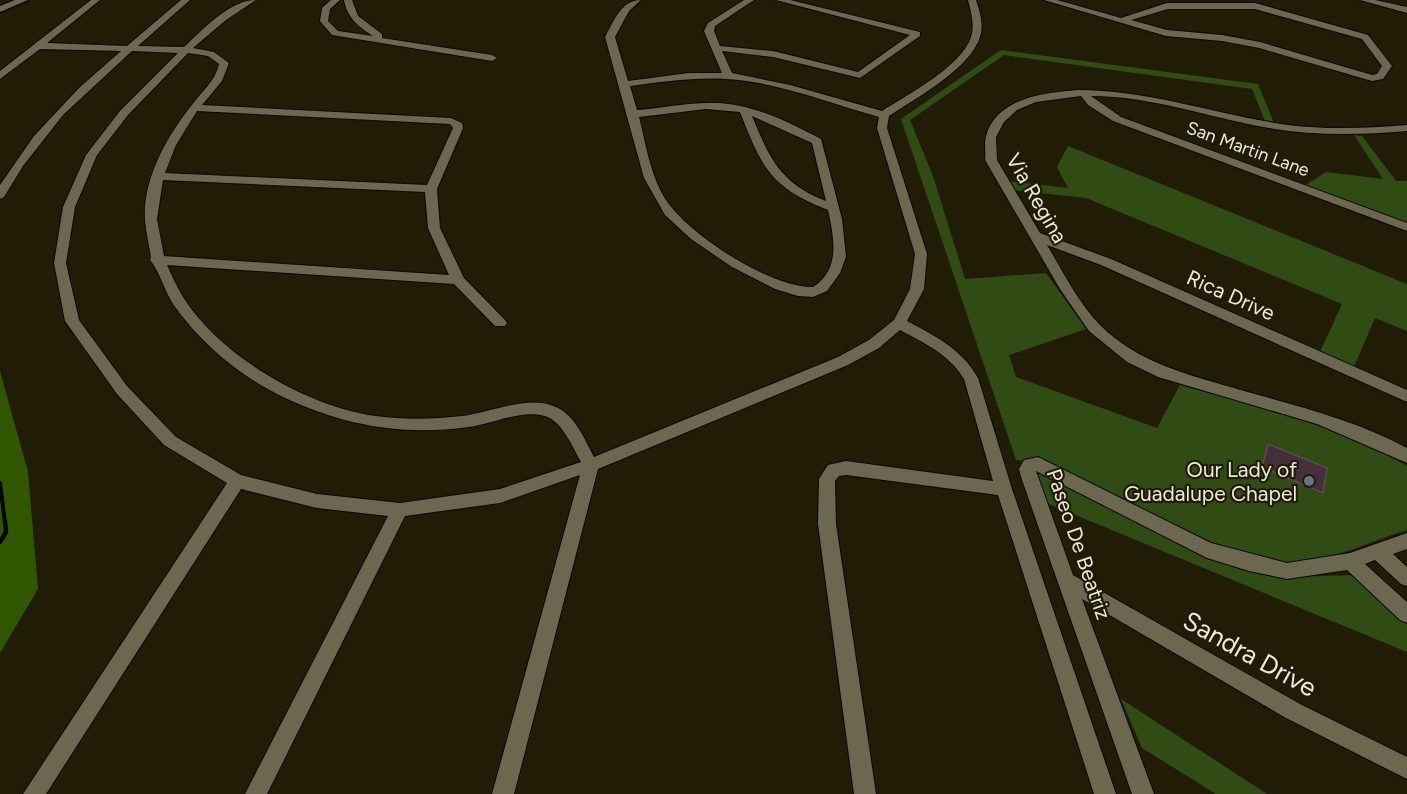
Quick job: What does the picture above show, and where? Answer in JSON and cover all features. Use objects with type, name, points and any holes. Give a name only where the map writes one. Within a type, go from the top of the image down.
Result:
[{"type":"street","points":[[0,9],[23,0]]},
{"type":"street","points":[[0,76],[96,0]]},
{"type":"street","points":[[0,195],[32,143],[66,106],[186,0]]},
{"type":"street","points":[[252,0],[223,18],[186,50],[124,113],[93,155],[69,207],[60,263],[72,321],[122,390],[170,441],[237,481],[317,501],[400,510],[500,496],[591,465],[843,361],[874,344],[899,323],[917,289],[921,254],[882,128],[884,115],[960,62],[974,41],[978,20],[972,0]]},
{"type":"street","points":[[336,0],[326,9],[324,21],[335,33],[385,39],[492,58]]},
{"type":"street","points":[[348,0],[350,12],[359,24],[385,39]]},
{"type":"street","points":[[633,114],[717,106],[745,111],[794,128],[817,141],[841,256],[827,283],[816,292],[800,292],[759,275],[720,255],[694,236],[669,212],[650,183],[633,114],[610,37],[621,16],[637,0]]},
{"type":"street","points":[[728,76],[709,31],[711,25],[750,0]]},
{"type":"street","points":[[717,48],[773,54],[860,75],[917,34],[780,0]]},
{"type":"street","points":[[1048,0],[1120,21],[1166,33],[1222,38],[1260,45],[1372,78],[1380,77],[1387,66],[1365,37],[1255,6],[1167,6],[1120,21]]},
{"type":"street","points":[[1364,0],[1407,10]]},
{"type":"street","points":[[1395,0],[1407,3]]},
{"type":"street","points":[[38,46],[186,50],[211,54],[224,63],[223,74],[172,141],[158,176],[151,218],[156,260],[191,320],[238,363],[294,397],[349,418],[414,425],[474,421],[538,408],[554,412],[565,422],[591,465],[503,794]]},
{"type":"street","points":[[624,84],[685,77],[728,76],[762,82],[884,115]]},
{"type":"street","name":"Via Regina","points":[[1407,128],[1352,132],[1301,129],[1246,120],[1140,97],[1102,92],[1041,98],[1021,104],[1004,113],[993,125],[989,136],[991,160],[1066,289],[1094,328],[1132,358],[1163,374],[1321,419],[1378,441],[1407,456]]},
{"type":"street","name":"San Martin Lane","points":[[1084,93],[1092,103],[1118,119],[1407,227]]},
{"type":"street","points":[[195,108],[457,123],[458,129],[431,189],[434,228],[458,280],[500,323]]},
{"type":"street","points":[[745,111],[768,167],[778,179],[814,201],[832,208]]},
{"type":"street","points":[[158,176],[431,189]]},
{"type":"street","name":"Rica Drive","points":[[1036,236],[1106,262],[1407,396]]},
{"type":"street","points":[[156,260],[458,280]]},
{"type":"street","points":[[899,323],[949,351],[964,363],[971,378],[1004,489],[1105,794]]},
{"type":"street","name":"Paseo De Beatriz","points":[[1143,794],[1069,582],[1029,477],[1027,469],[1030,465],[1038,464],[1208,550],[1249,563],[1287,571],[1350,561]]},
{"type":"street","points":[[865,794],[827,524],[827,479],[834,470],[846,468],[1004,489]]},
{"type":"street","points":[[34,794],[237,481]]},
{"type":"street","points":[[256,794],[400,510]]},
{"type":"street","points":[[1407,541],[1350,561],[1407,614]]},
{"type":"street","points":[[1378,552],[1407,578]]},
{"type":"street","name":"Sandra Drive","points":[[1069,582],[1293,711],[1407,768]]},
{"type":"green space","points":[[1001,50],[1258,84],[1274,123],[1265,121],[1252,89],[1004,55],[910,120],[933,176],[965,279],[1046,273],[1086,329],[1009,355],[1016,377],[1157,428],[1180,385],[1325,428],[1407,466],[1407,530],[1316,560],[1285,563],[1252,558],[1202,539],[1037,461],[1016,460],[901,119]]},
{"type":"green space","points":[[1354,135],[1362,136],[1396,181],[1407,181],[1407,223],[1304,186],[1326,172],[1383,179]]},
{"type":"green space","points":[[1068,146],[1407,284],[1407,331],[1375,318],[1353,369],[1319,354],[1342,304],[1086,198],[1012,190],[1008,181],[1068,188],[1057,167]]},
{"type":"green space","points":[[0,371],[28,472],[38,589],[0,653]]},
{"type":"green space","points":[[1035,470],[1287,577],[1357,575],[1407,621],[1407,652],[1044,502]]},
{"type":"green space","points":[[1121,699],[1267,794],[1216,794],[1142,748]]},
{"type":"building","name":"Our Lady of Guadalupe Chapel","points":[[1268,444],[1327,468],[1323,493],[1262,467]]},
{"type":"waterway","points":[[0,483],[5,523]]},
{"type":"waterway","points":[[0,542],[6,532],[5,521]]},
{"type":"place","name":"Our Lady of Guadalupe Chapel","points":[[1309,481]]}]
